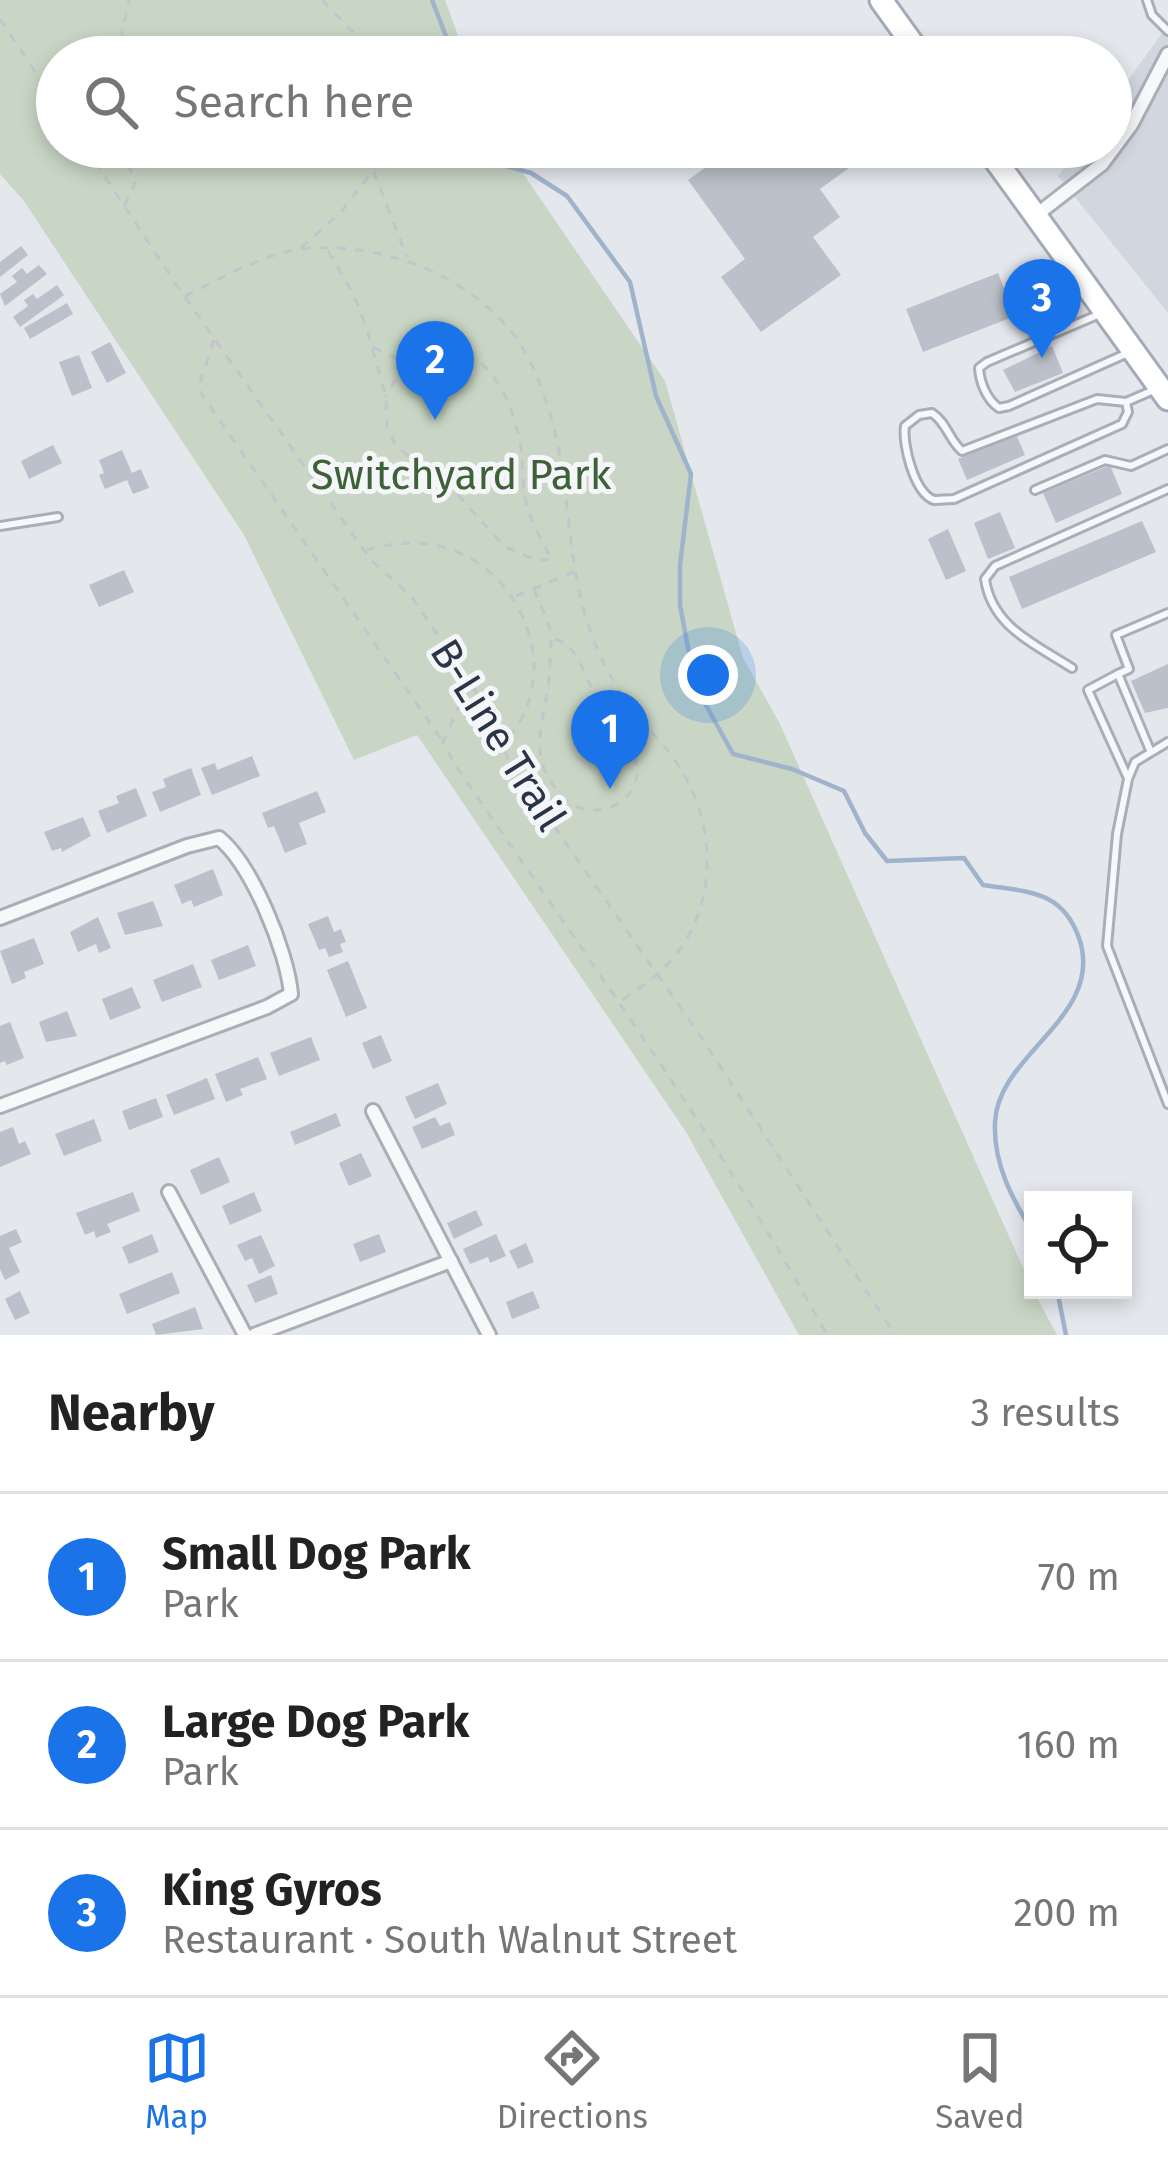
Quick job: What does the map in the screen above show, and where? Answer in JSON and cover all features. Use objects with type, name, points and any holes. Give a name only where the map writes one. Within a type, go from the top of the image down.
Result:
[{"type":"main road","points":[[881,0],[907,36]]},
{"type":"main road","points":[[1001,168],[1164,393]]},
{"type":"street","points":[[1132,122],[1168,54]]},
{"type":"street","points":[[1035,216],[1097,168]]},
{"type":"street","points":[[0,918],[219,838],[237,853],[250,877],[290,976],[291,994],[0,1106]]},
{"type":"street","points":[[373,1111],[489,1335]]},
{"type":"street","points":[[169,1192],[249,1335],[451,1261]]},
{"type":"lane","points":[[1147,0],[1152,15],[1168,31]]},
{"type":"lane","points":[[1105,312],[987,362],[980,368],[980,377],[991,402],[999,408],[1009,406],[1132,350]]},
{"type":"lane","points":[[1126,402],[1128,412],[1122,424],[955,499],[934,500],[922,492],[902,443],[905,426],[919,415],[932,413],[943,421],[962,451],[1096,399],[1126,402],[1164,393]]},
{"type":"lane","points":[[1035,490],[1106,460],[1130,466],[1168,448]]},
{"type":"lane","points":[[1072,668],[1003,624],[987,594],[985,579],[994,566],[1168,490]]},
{"type":"lane","points":[[0,526],[58,517]]},
{"type":"lane","points":[[1128,779],[1088,690],[1129,669],[1116,635],[1168,613]]},
{"type":"lane","points":[[1118,674],[1150,750]]},
{"type":"lane","points":[[1168,742],[1135,762],[1128,779],[1117,835],[1107,946],[1168,1105]]},
{"type":"path","points":[[121,36],[129,0]]},
{"type":"path","points":[[322,0],[356,36]]},
{"type":"path","points":[[0,19],[36,73]]},
{"type":"path","name":"B-Line Trail","points":[[99,168],[364,551],[412,597],[469,684],[500,746],[895,1335]]},
{"type":"path","points":[[124,206],[135,184],[130,168]]},
{"type":"path","points":[[300,249],[341,212],[373,170]]},
{"type":"path","points":[[373,170],[408,259]]},
{"type":"path","points":[[185,296],[300,249],[408,259],[498,316],[524,352],[548,408],[562,460],[575,571],[603,661],[630,706],[677,762],[698,801],[708,842],[705,890],[689,936],[657,975],[617,1004]]},
{"type":"path","points":[[326,249],[354,295],[386,397],[387,427],[405,456],[458,494],[504,546],[533,560],[552,560],[526,505],[514,418],[484,365],[465,353],[428,353],[398,373],[386,397]]},
{"type":"path","points":[[214,338],[198,389],[443,742],[766,1230],[827,1335]]},
{"type":"path","points":[[372,346],[408,364]]},
{"type":"path","points":[[364,551],[401,543],[450,549],[477,561],[514,598],[528,627],[533,680],[514,733],[500,746]]},
{"type":"path","points":[[514,598],[575,571]]},
{"type":"path","points":[[534,589],[552,639],[539,756],[568,802],[600,811],[615,806],[629,793],[638,776],[633,751],[600,704],[573,651],[552,639]]},
{"type":"path","points":[[443,742],[469,684]]},
{"type":"shaded area","points":[[1168,25],[1168,313],[1058,176],[1064,168],[1132,168],[1132,75]]},
{"type":"green space","name":"Switchyard Park","points":[[0,0],[445,0],[458,36],[36,36],[36,168],[519,168],[665,381],[743,658],[779,722],[1024,1270],[1024,1299],[1038,1299],[1057,1335],[799,1335],[686,1132],[417,735],[354,760],[244,535],[24,201],[0,174]]},
{"type":"building","points":[[705,168],[849,168],[820,189],[840,217],[813,237],[841,275],[761,332],[721,277],[745,259],[688,180]]},
{"type":"building","points":[[21,246],[28,255],[0,277],[0,262]]},
{"type":"building","points":[[39,265],[47,274],[5,306],[0,294],[17,282],[12,276],[22,268],[27,274]]},
{"type":"building","points":[[998,273],[1015,316],[923,352],[906,309]]},
{"type":"building","points":[[57,285],[64,295],[20,327],[13,317],[28,306],[24,300],[33,294],[37,299]]},
{"type":"building","points":[[67,303],[73,314],[30,339],[24,328]]},
{"type":"building","points":[[110,342],[126,373],[107,383],[91,352]]},
{"type":"building","points":[[1052,346],[1063,373],[1015,392],[1003,370]]},
{"type":"building","points":[[79,355],[92,388],[72,396],[59,362]]},
{"type":"building","points":[[1016,434],[1025,455],[967,480],[958,459]]},
{"type":"building","points":[[53,445],[62,463],[29,479],[21,461]]},
{"type":"building","points":[[122,450],[132,473],[141,469],[149,488],[133,494],[127,480],[105,489],[99,460]]},
{"type":"building","points":[[1110,465],[1122,494],[1056,523],[1043,493]]},
{"type":"building","points":[[1000,512],[1015,548],[988,559],[974,523]]},
{"type":"building","points":[[1142,521],[1156,552],[1022,609],[1009,577]]},
{"type":"building","points":[[948,529],[966,571],[946,580],[928,539]]},
{"type":"building","points":[[124,570],[134,592],[99,607],[89,585]]},
{"type":"building","points":[[1168,664],[1168,708],[1145,713],[1131,681]]},
{"type":"building","points":[[252,756],[260,776],[212,795],[201,768],[215,763],[217,770]]},
{"type":"building","points":[[191,768],[201,795],[160,812],[152,792],[166,787],[163,779]]},
{"type":"building","points":[[136,788],[147,816],[107,833],[98,811],[119,803],[116,796]]},
{"type":"building","points":[[317,791],[326,812],[299,823],[307,844],[285,853],[274,826],[268,828],[262,813]]},
{"type":"building","points":[[83,817],[91,836],[62,852],[61,848],[52,851],[44,832]]},
{"type":"building","points":[[213,869],[223,895],[194,907],[191,900],[182,904],[174,885]]},
{"type":"building","points":[[153,901],[163,926],[125,935],[117,913]]},
{"type":"building","points":[[328,916],[334,932],[341,929],[346,942],[340,944],[343,952],[329,957],[325,948],[319,950],[308,924]]},
{"type":"building","points":[[98,917],[111,948],[99,953],[96,944],[78,952],[70,932]]},
{"type":"building","points":[[34,938],[44,964],[24,972],[26,978],[12,984],[0,951]]},
{"type":"building","points":[[248,945],[256,966],[219,980],[211,960]]},
{"type":"building","points":[[348,961],[367,1008],[346,1017],[327,970]]},
{"type":"building","points":[[193,964],[202,987],[162,1002],[153,980]]},
{"type":"building","points":[[132,987],[141,1008],[110,1020],[102,999]]},
{"type":"building","points":[[67,1011],[77,1036],[46,1042],[39,1022]]},
{"type":"building","points":[[10,1022],[24,1058],[7,1065],[0,1063],[0,1026]]},
{"type":"building","points":[[381,1035],[392,1061],[373,1069],[362,1043]]},
{"type":"building","points":[[311,1037],[320,1060],[279,1076],[270,1053]]},
{"type":"building","points":[[258,1057],[267,1079],[240,1089],[243,1095],[226,1102],[215,1074]]},
{"type":"building","points":[[207,1078],[215,1099],[174,1115],[166,1095]]},
{"type":"building","points":[[438,1083],[447,1104],[415,1119],[405,1097]]},
{"type":"building","points":[[156,1098],[163,1117],[129,1130],[122,1111]]},
{"type":"building","points":[[336,1113],[341,1126],[295,1145],[290,1132]]},
{"type":"building","points":[[435,1117],[440,1126],[450,1122],[455,1135],[422,1149],[412,1127]]},
{"type":"building","points":[[94,1119],[102,1141],[64,1156],[55,1134]]},
{"type":"building","points":[[13,1127],[19,1144],[25,1141],[31,1154],[0,1167],[0,1132]]},
{"type":"building","points":[[361,1153],[372,1176],[349,1186],[339,1163]]},
{"type":"building","points":[[219,1157],[230,1182],[201,1195],[190,1170]]},
{"type":"building","points":[[133,1192],[140,1211],[107,1224],[111,1232],[96,1238],[94,1231],[85,1235],[76,1213]]},
{"type":"building","points":[[254,1192],[262,1211],[230,1225],[222,1206]]},
{"type":"building","points":[[476,1210],[483,1225],[454,1239],[447,1223]]},
{"type":"building","points":[[16,1229],[22,1242],[9,1248],[20,1272],[5,1280],[0,1269],[0,1236]]},
{"type":"building","points":[[152,1234],[159,1252],[129,1264],[122,1247]]},
{"type":"building","points":[[379,1234],[386,1252],[360,1262],[353,1244]]},
{"type":"building","points":[[496,1234],[506,1256],[470,1264],[463,1249]]},
{"type":"building","points":[[261,1235],[275,1266],[259,1274],[252,1258],[245,1261],[237,1245]]},
{"type":"building","points":[[526,1243],[534,1262],[518,1269],[509,1251]]},
{"type":"building","points":[[172,1272],[180,1293],[127,1314],[119,1294]]},
{"type":"building","points":[[271,1275],[278,1294],[255,1303],[247,1285]]},
{"type":"building","points":[[20,1291],[30,1313],[15,1320],[5,1299]]},
{"type":"building","points":[[533,1291],[540,1308],[512,1319],[506,1302]]},
{"type":"building","points":[[195,1307],[203,1329],[156,1335],[152,1324]]},
{"type":"waterway","points":[[432,0],[446,36]]},
{"type":"waterway","points":[[513,168],[531,173],[567,196],[630,282],[656,396],[691,474],[680,565],[680,605],[688,648],[703,700],[733,754],[792,769],[844,791],[865,833],[887,861],[964,858],[983,885],[1042,896],[1072,922],[1083,965],[1078,990],[1013,1075],[995,1122],[1001,1166],[1024,1217]]},
{"type":"waterway","points":[[1059,1299],[1066,1335]]},
{"type":"place","name":"King Gyros","points":[[1042,358]]},
{"type":"place","name":"Large Dog Park","points":[[435,420]]},
{"type":"place","name":"Small Dog Park","points":[[610,789]]}]
